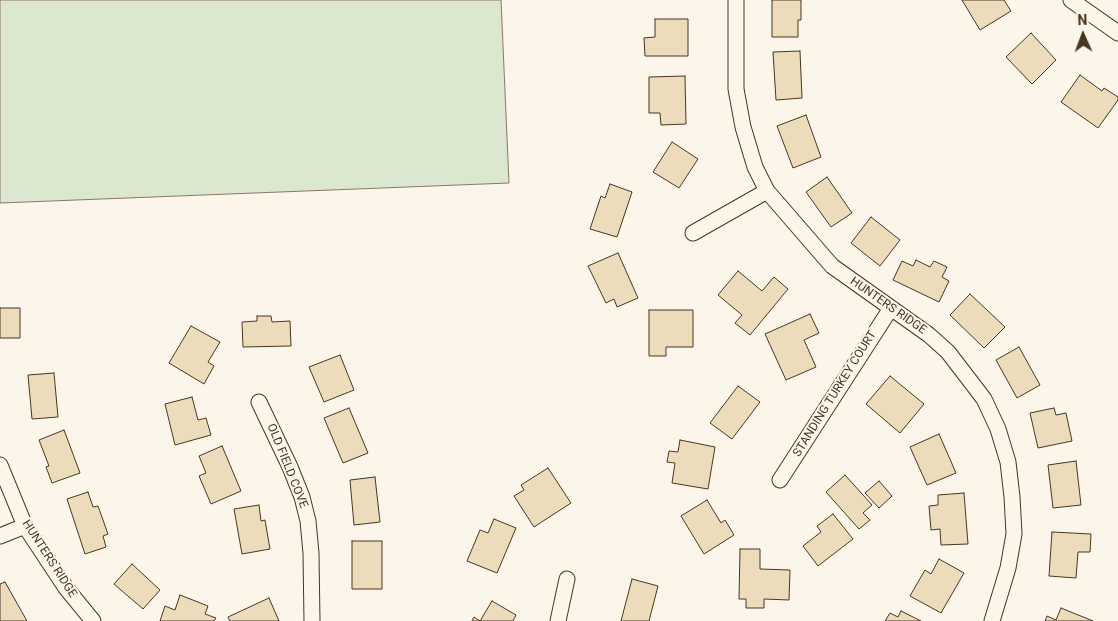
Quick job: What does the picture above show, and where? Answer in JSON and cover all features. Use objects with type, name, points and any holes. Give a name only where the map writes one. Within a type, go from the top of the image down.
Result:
[{"type":"street","name":"HUNTERS RIDGE","points":[[736,0],[736,89],[743,127],[755,167],[767,191],[832,266],[929,335],[948,352],[984,399],[998,429],[1008,462],[1014,534],[1008,568],[992,621]]},
{"type":"street","points":[[1071,0],[1118,33]]},
{"type":"street","points":[[693,233],[767,191]]},
{"type":"street","name":"STANDING TURKEY COURT","points":[[780,480],[891,308]]},
{"type":"street","name":"OLD FIELD COVE","points":[[259,402],[293,474],[302,497],[308,521],[311,553],[312,621]]},
{"type":"street","name":"HUNTERS RIDGE","points":[[0,465],[25,526],[66,588],[93,621]]},
{"type":"street","points":[[0,536],[25,526]]},
{"type":"street","points":[[558,621],[567,579]]},
{"type":"green space","points":[[0,0],[501,0],[509,183],[0,203]]},
{"type":"building","points":[[772,0],[801,0],[801,20],[798,20],[798,37],[772,37]]},
{"type":"building","points":[[962,0],[1004,0],[1011,11],[980,30]]},
{"type":"building","points":[[655,19],[688,19],[688,56],[645,56],[644,38],[655,37]]},
{"type":"building","points":[[1031,33],[1056,60],[1032,84],[1006,57]]},
{"type":"building","points":[[800,51],[802,98],[776,100],[773,52]]},
{"type":"building","points":[[1080,75],[1102,91],[1104,88],[1118,97],[1118,100],[1098,128],[1061,102]]},
{"type":"building","points":[[685,76],[686,124],[661,125],[660,113],[649,113],[649,77]]},
{"type":"building","points":[[806,115],[821,157],[793,168],[777,126]]},
{"type":"building","points":[[672,142],[698,159],[679,188],[653,172]]},
{"type":"building","points":[[827,177],[852,213],[831,227],[806,192]]},
{"type":"building","points":[[610,184],[632,192],[617,237],[590,229],[601,196],[605,198]]},
{"type":"building","points":[[871,217],[900,240],[880,266],[851,243]]},
{"type":"building","points":[[618,253],[638,298],[617,307],[614,299],[606,303],[588,266]]},
{"type":"building","points":[[916,260],[930,267],[934,261],[947,267],[942,277],[949,281],[939,302],[893,280],[902,261],[913,266]]},
{"type":"building","points":[[738,271],[762,291],[774,277],[788,289],[750,335],[735,323],[742,315],[718,295]]},
{"type":"building","points":[[970,294],[1005,327],[984,348],[950,315]]},
{"type":"building","points":[[0,308],[20,308],[20,338],[0,338]]},
{"type":"building","points":[[649,310],[693,310],[693,347],[666,347],[666,356],[649,356]]},
{"type":"building","points":[[810,314],[819,333],[804,340],[816,367],[786,380],[765,334]]},
{"type":"building","points":[[257,316],[271,316],[272,322],[290,321],[291,346],[243,347],[242,322],[257,321]]},
{"type":"building","points":[[191,326],[220,342],[208,362],[214,366],[204,384],[169,363]]},
{"type":"building","points":[[1019,347],[1040,385],[1017,398],[996,360]]},
{"type":"building","points":[[340,355],[354,390],[324,402],[309,367]]},
{"type":"building","points":[[54,373],[58,417],[32,419],[28,375]]},
{"type":"building","points":[[890,376],[924,404],[900,433],[866,404]]},
{"type":"building","points":[[738,386],[760,402],[732,439],[710,423]]},
{"type":"building","points":[[192,397],[198,420],[206,418],[211,435],[175,445],[165,404]]},
{"type":"building","points":[[349,408],[368,453],[343,463],[324,418]]},
{"type":"building","points":[[1054,408],[1056,415],[1066,413],[1072,441],[1038,448],[1030,413]]},
{"type":"building","points":[[64,430],[80,473],[52,483],[46,467],[49,466],[39,440]]},
{"type":"building","points":[[939,434],[956,473],[927,485],[910,447]]},
{"type":"building","points":[[680,440],[715,447],[708,489],[672,483],[675,463],[667,462],[669,451],[678,452]]},
{"type":"building","points":[[222,446],[241,491],[211,504],[199,476],[206,473],[199,456]]},
{"type":"building","points":[[1076,461],[1081,505],[1053,508],[1048,465]]},
{"type":"building","points":[[548,468],[571,503],[534,527],[514,496],[524,490],[521,485]]},
{"type":"building","points":[[845,475],[872,505],[863,513],[870,520],[859,529],[826,492]]},
{"type":"building","points":[[375,477],[380,522],[354,525],[350,480]]},
{"type":"building","points":[[879,481],[892,496],[879,508],[865,493]]},
{"type":"building","points":[[88,492],[93,507],[98,506],[108,534],[103,536],[106,547],[85,554],[67,499]]},
{"type":"building","points":[[964,493],[968,544],[941,545],[940,529],[931,530],[929,506],[938,505],[938,495]]},
{"type":"building","points":[[707,500],[721,523],[725,520],[734,535],[704,554],[681,516]]},
{"type":"building","points":[[259,505],[261,521],[265,520],[270,549],[242,554],[234,509]]},
{"type":"building","points":[[833,514],[853,539],[818,566],[803,546],[821,532],[817,526]]},
{"type":"building","points":[[494,519],[516,528],[497,573],[467,561],[480,530],[488,533]]},
{"type":"building","points":[[1052,532],[1091,534],[1090,552],[1078,552],[1076,578],[1049,576]]},
{"type":"building","points":[[352,541],[382,541],[382,589],[352,589]]},
{"type":"building","points":[[740,549],[760,549],[760,569],[790,570],[789,600],[764,599],[764,608],[746,608],[746,599],[739,599]]},
{"type":"building","points":[[939,559],[964,573],[941,613],[910,596],[925,570],[931,574]]},
{"type":"building","points":[[132,564],[160,590],[143,609],[114,584]]},
{"type":"building","points":[[632,579],[658,586],[649,621],[621,621]]},
{"type":"building","points":[[5,582],[27,621],[0,621],[0,584]]},
{"type":"building","points":[[180,595],[208,606],[205,614],[216,618],[214,621],[160,621],[165,606],[175,610]]},
{"type":"building","points":[[269,598],[279,621],[230,621],[228,617]]},
{"type":"building","points":[[492,601],[516,615],[513,621],[480,621]]},
{"type":"building","points":[[1061,608],[1093,621],[1045,621],[1047,616],[1056,620]]},
{"type":"building","points":[[901,611],[921,621],[885,621],[890,613],[898,617]]},
{"type":"building","points":[[474,617],[480,621],[472,621]]}]
